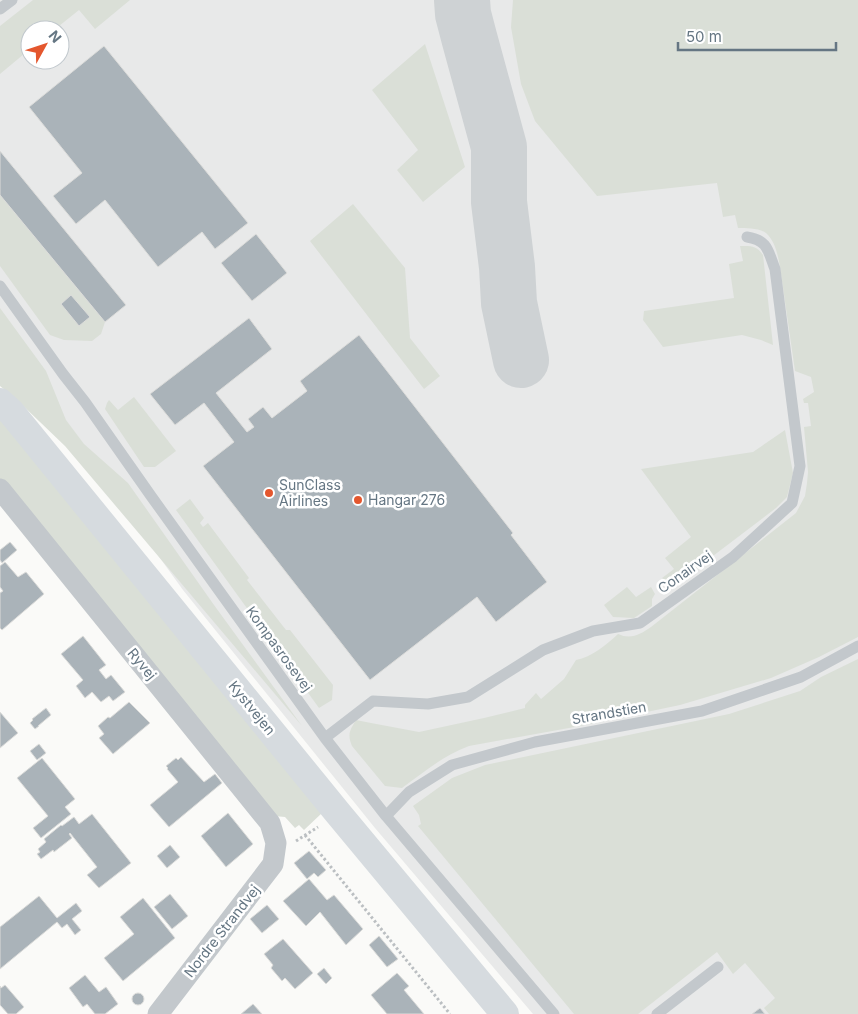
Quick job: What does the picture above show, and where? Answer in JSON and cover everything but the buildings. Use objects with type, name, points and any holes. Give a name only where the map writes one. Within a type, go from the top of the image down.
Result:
[{"type":"street","name":"Kystvejen","points":[[0,402],[11,412],[505,1014]]},
{"type":"street","name":"Ryvej","points":[[0,489],[270,823],[276,843]]},
{"type":"street","name":"Nordre Strandvej","points":[[158,1014],[273,864],[276,843]]},
{"type":"lane","points":[[0,9],[12,0]]},
{"type":"lane","name":"Conairvej","points":[[325,738],[374,701],[428,704],[468,697],[543,650],[593,631],[640,623],[733,557],[792,503],[800,466],[775,269],[766,246],[757,239],[747,237]]},
{"type":"lane","name":"Kompasrosevej","points":[[0,286],[325,738],[386,816],[554,1014]]},
{"type":"lane","name":"Strandstien","points":[[386,816],[409,792],[452,765],[535,742],[702,711],[800,677],[858,646]]},
{"type":"lane","points":[[846,652],[858,656]]},
{"type":"lane","points":[[657,1014],[718,967]]},
{"type":"path","points":[[305,836],[450,1014]]},
{"type":"shaded area","points":[[0,0],[858,0],[858,1014],[533,1014],[375,828],[183,590],[0,336]]},
{"type":"shaded area","points":[[33,0],[130,0],[95,29],[79,10],[66,20],[20,20],[20,57],[0,74],[0,26]]},
{"type":"shaded area","points":[[513,0],[858,0],[858,637],[771,678],[680,705],[580,726],[469,746],[443,759],[402,788],[385,786],[352,746],[350,732],[356,720],[419,732],[525,708],[525,705],[536,693],[541,699],[564,679],[576,660],[593,653],[618,634],[632,636],[640,634],[651,627],[796,513],[805,496],[808,472],[804,427],[811,426],[808,403],[804,403],[803,399],[814,392],[811,377],[795,371],[779,262],[772,240],[766,233],[760,230],[738,228],[735,215],[723,217],[717,183],[597,196],[535,121],[521,84],[511,27]]},
{"type":"shaded area","points":[[425,44],[465,167],[423,202],[397,170],[418,150],[372,90]]},
{"type":"shaded area","points":[[0,195],[105,322],[101,334],[92,341],[64,340],[50,335],[0,266]]},
{"type":"shaded area","points":[[353,204],[405,268],[410,338],[440,376],[424,389],[310,241]]},
{"type":"shaded area","points":[[740,246],[753,247],[758,249],[763,255],[773,345],[742,335],[663,347],[643,320],[644,311],[734,298],[729,264],[743,261]]},
{"type":"shaded area","points":[[0,308],[46,371],[66,420],[84,444],[128,483],[302,726],[65,446],[0,386]]},
{"type":"shaded area","points":[[134,397],[176,451],[155,467],[144,467],[105,409],[109,400],[118,410]]},
{"type":"shaded area","points":[[0,416],[322,813],[304,830],[299,825],[295,828],[285,817],[274,816],[0,479]]},
{"type":"shaded area","points":[[785,430],[793,473],[787,497],[776,508],[680,581],[667,581],[662,578],[674,569],[665,558],[691,537],[641,469],[753,452]]},
{"type":"shaded area","points":[[190,499],[204,518],[200,523],[203,527],[208,523],[249,578],[247,580],[286,630],[290,630],[333,685],[332,700],[319,708],[176,510]]},
{"type":"shaded area","points":[[627,587],[636,597],[651,587],[655,594],[652,599],[652,606],[634,618],[613,617],[604,605]]},
{"type":"shaded area","points":[[858,659],[858,1014],[769,1014],[764,1008],[775,998],[745,963],[733,974],[717,952],[638,1014],[574,1014],[418,826],[421,824],[419,815],[413,806],[452,778],[485,765],[729,714],[800,691],[821,677]]},
{"type":"taxiway","points":[[462,0],[463,14],[499,147],[499,202],[507,267],[509,303],[521,360]]},
{"type":"place","name":"SunClass Airlines","points":[[269,493]]},
{"type":"place","name":"Hangar 276","points":[[358,500]]}]
